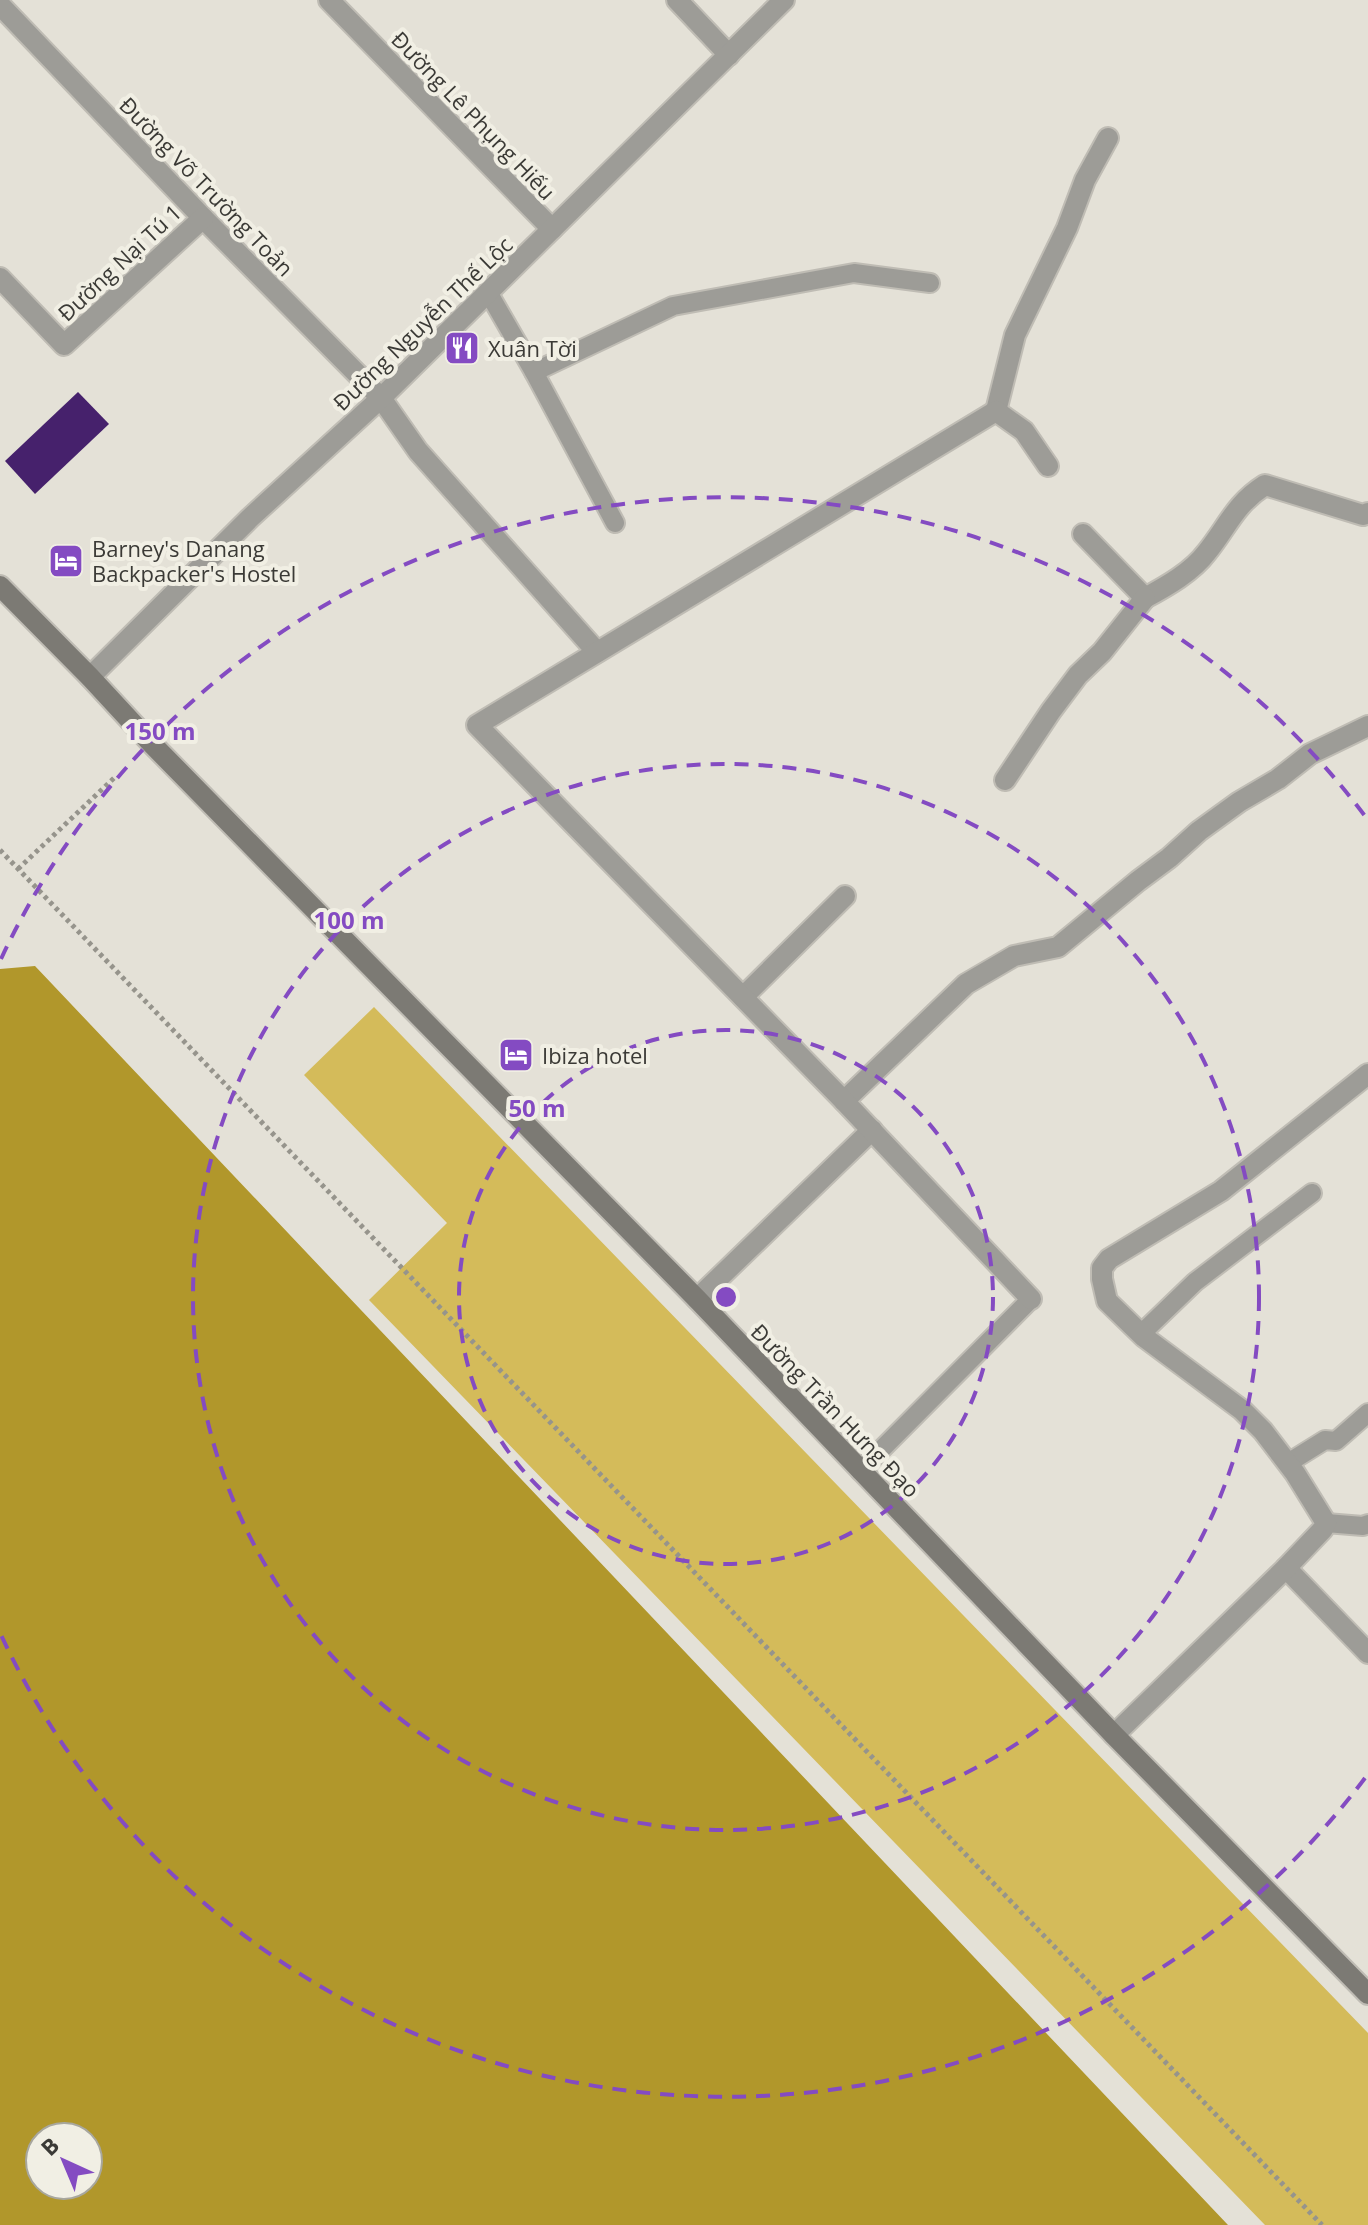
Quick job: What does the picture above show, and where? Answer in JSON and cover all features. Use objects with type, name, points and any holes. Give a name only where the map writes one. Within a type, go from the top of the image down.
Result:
[{"type":"main road","name":"Đường Trần Hưng Đạo","points":[[0,586],[697,1299],[1114,1735],[1368,1994]]},
{"type":"street","name":"Đường Lê Phụng Hiếu","points":[[329,0],[552,229]]},
{"type":"street","points":[[677,0],[729,55]]},
{"type":"street","name":"Đường Nguyễn Thế Lộc","points":[[90,677],[250,518],[381,398],[784,0]]},
{"type":"street","name":"Đường Võ Trường Toản","points":[[0,5],[203,218],[381,398],[418,451],[597,652]]},
{"type":"street","points":[[1031,1299],[872,1130],[477,725],[996,411],[1015,335],[1067,228],[1085,180],[1108,138]]},
{"type":"street","name":"Đường Nại Tú 1","points":[[0,278],[64,345],[203,218]]},
{"type":"street","points":[[996,411],[1024,431],[1048,466]]},
{"type":"street","points":[[1005,780],[1078,675],[1102,652],[1145,598],[1172,583],[1206,555],[1248,495],[1265,485],[1363,515],[1368,513]]},
{"type":"street","points":[[1083,534],[1145,598]]},
{"type":"street","points":[[844,1101],[966,984],[1014,956],[1058,947],[1239,802],[1278,779],[1310,754],[1368,726]]},
{"type":"street","points":[[743,997],[845,896]]},
{"type":"street","points":[[1114,1735],[1286,1568],[1326,1523],[1288,1463],[1263,1431],[1242,1410],[1141,1334],[1107,1301],[1102,1268],[1105,1263],[1221,1191],[1368,1074]]},
{"type":"street","points":[[697,1299],[872,1130]]},
{"type":"street","points":[[1286,1568],[1368,1653]]},
{"type":"lane","points":[[534,372],[673,306],[854,273],[930,283]]},
{"type":"lane","points":[[488,292],[615,523]]},
{"type":"lane","points":[[1141,1334],[1195,1282],[1312,1193]]},
{"type":"lane","points":[[860,1471],[1031,1299]]},
{"type":"lane","points":[[1288,1463],[1325,1440],[1336,1441],[1368,1413]]},
{"type":"lane","points":[[1326,1523],[1368,1524]]},
{"type":"path","points":[[18,869],[114,778]]},
{"type":"path","points":[[0,850],[1322,2225]]},
{"type":"shaded area","points":[[35,966],[1228,2225],[0,2225],[0,969]]},
{"type":"shaded area","points":[[374,1007],[1368,2033],[1368,2225],[1265,2225],[369,1300],[447,1223],[304,1075]]},
{"type":"building","points":[[78,392],[109,424],[35,494],[5,461]]},
{"type":"place","name":"Xuân Tời","points":[[462,348]]},
{"type":"place","name":"Barney's Danang Backpacker's Hostel","points":[[66,561]]},
{"type":"place","name":"Ibiza hotel","points":[[516,1055]]}]
